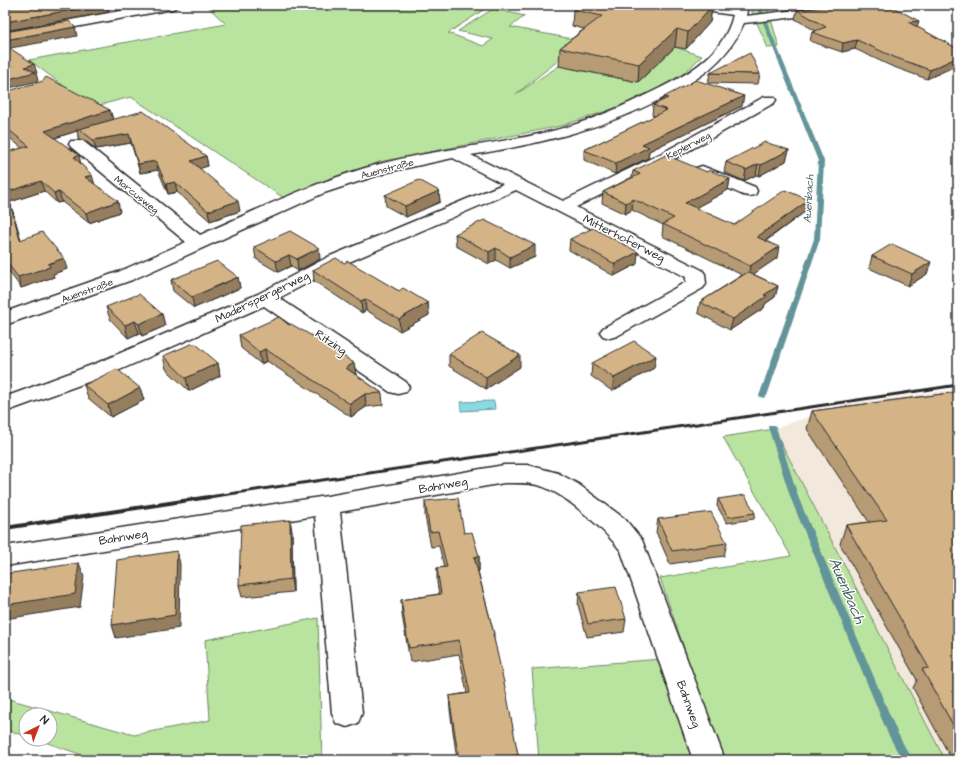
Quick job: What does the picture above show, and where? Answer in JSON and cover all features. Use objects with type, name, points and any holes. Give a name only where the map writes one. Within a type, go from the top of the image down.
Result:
[{"type":"street","points":[[5,36],[173,5]]},
{"type":"street","points":[[690,5],[744,14],[774,16],[866,5]]},
{"type":"street","name":"Auenstraße","points":[[5,319],[98,286],[198,244],[318,189],[347,178],[396,164],[522,142],[567,132],[609,118],[637,106],[687,80],[704,69],[726,47],[744,14]]},
{"type":"street","name":"Keplerweg","points":[[563,207],[680,161],[769,100]]},
{"type":"street","name":"Marcusweg","points":[[77,144],[198,244]]},
{"type":"street","name":"Mitterhoferweg","points":[[455,153],[695,274],[696,284],[610,332]]},
{"type":"street","points":[[680,161],[749,190]]},
{"type":"street","name":"Maderspergerweg","points":[[5,405],[105,368],[265,298],[334,261],[517,184]]},
{"type":"street","name":"Ritzing","points":[[265,298],[398,386]]},
{"type":"street","name":"Bahnweg","points":[[5,556],[327,505],[504,474],[528,474],[542,477],[569,490],[616,526],[633,547],[710,760]]},
{"type":"street","points":[[327,505],[347,713]]},
{"type":"shaded area","points":[[958,389],[958,760],[945,760],[774,429],[842,405]]},
{"type":"green space","points":[[206,5],[547,5],[539,10],[488,7],[448,33],[483,46],[493,39],[458,31],[493,9],[525,16],[510,27],[583,41],[516,94],[559,66],[637,82],[675,47],[702,56],[664,92],[561,126],[379,162],[284,198],[131,97],[92,107],[29,60],[226,24]]},
{"type":"green space","points":[[752,5],[767,5],[779,47],[768,48],[752,12]]},
{"type":"green space","points":[[774,429],[945,760],[539,760],[532,669],[687,657],[660,578],[791,556],[723,437]]},
{"type":"green space","points":[[318,618],[322,760],[97,760],[58,747],[58,713],[134,735],[210,720],[205,640]]},
{"type":"green space","points":[[5,698],[36,707],[18,707],[18,734],[5,730]]},
{"type":"water","points":[[494,401],[495,409],[461,411],[461,402]]},
{"type":"building","points":[[5,5],[98,5],[5,22]]},
{"type":"building","points":[[579,5],[712,6],[688,32],[677,29],[639,64],[560,48],[602,16],[573,10]]},
{"type":"building","points":[[844,5],[889,5],[919,21],[908,22],[958,49],[958,57],[930,70],[894,57],[857,40],[843,43],[812,32],[826,27],[797,10]]},
{"type":"building","points":[[69,21],[75,27],[5,40],[5,32]]},
{"type":"building","points":[[5,45],[34,64],[25,67],[35,72],[5,80]]},
{"type":"building","points":[[750,53],[760,74],[710,73]]},
{"type":"building","points":[[46,77],[110,110],[45,131],[79,155],[74,157],[92,175],[85,177],[118,201],[86,213],[59,192],[54,193],[41,181],[7,192],[20,240],[42,232],[64,258],[48,264],[50,267],[18,277],[5,260],[5,153],[29,146],[5,127],[5,92],[43,81]]},
{"type":"building","points":[[696,80],[744,96],[642,144],[649,147],[616,163],[584,150],[667,110],[653,105],[668,98],[664,97]]},
{"type":"building","points":[[143,111],[206,156],[191,161],[238,201],[208,211],[175,182],[166,184],[156,161],[138,164],[129,134],[93,140],[82,131],[76,130]]},
{"type":"building","points":[[765,142],[789,150],[761,165],[758,164],[746,170],[726,162]]},
{"type":"building","points":[[666,155],[707,172],[709,170],[730,179],[685,203],[734,225],[785,190],[809,200],[757,237],[779,247],[750,266],[663,224],[674,218],[633,199],[626,203],[603,192],[640,174],[633,171]]},
{"type":"building","points":[[419,180],[439,191],[405,206],[385,195]]},
{"type":"building","points":[[484,220],[535,245],[510,257],[496,248],[489,252],[455,234]]},
{"type":"building","points":[[593,228],[638,252],[615,264],[570,239]]},
{"type":"building","points":[[290,231],[319,248],[297,259],[289,255],[276,261],[254,247]]},
{"type":"building","points":[[892,244],[931,262],[912,274],[872,256]]},
{"type":"building","points":[[336,258],[344,263],[348,261],[399,291],[403,288],[428,303],[399,319],[365,299],[361,301],[313,270]]},
{"type":"building","points":[[217,261],[238,277],[192,297],[171,280]]},
{"type":"building","points":[[748,272],[778,286],[764,295],[767,296],[733,319],[700,302]]},
{"type":"building","points":[[139,294],[162,314],[139,324],[135,321],[125,325],[106,307]]},
{"type":"building","points":[[279,317],[289,325],[291,324],[314,337],[354,363],[346,368],[382,393],[365,394],[350,404],[265,349],[259,352],[239,335]]},
{"type":"building","points":[[482,333],[520,355],[486,377],[449,354]]},
{"type":"building","points":[[634,341],[656,356],[614,378],[592,363]]},
{"type":"building","points":[[191,344],[196,344],[218,363],[186,378],[163,356]]},
{"type":"building","points":[[117,369],[140,388],[108,405],[84,385]]},
{"type":"building","points":[[958,392],[958,734],[922,669],[929,668],[846,525],[887,520],[812,411]]},
{"type":"building","points":[[745,495],[755,513],[728,517],[718,499]]},
{"type":"building","points":[[458,498],[464,533],[472,532],[479,556],[474,557],[494,634],[518,755],[483,760],[459,760],[449,696],[470,693],[459,640],[409,648],[401,600],[441,594],[437,568],[447,567],[438,531],[430,532],[425,501]]},
{"type":"building","points":[[711,512],[727,543],[672,551],[658,519]]},
{"type":"building","points":[[290,520],[291,579],[239,585],[241,525]]},
{"type":"building","points":[[177,551],[175,615],[112,625],[117,560]]},
{"type":"building","points":[[79,563],[75,594],[5,605],[5,574]]},
{"type":"building","points":[[616,587],[626,619],[588,624],[579,592]]},
{"type":"waterway","name":"Auenbach","points":[[758,5],[821,161],[817,239],[763,396]]},
{"type":"waterway","name":"Auenbach","points":[[772,427],[795,499],[893,734],[907,760]]},
{"type":"railway","points":[[202,498],[958,385]]},
{"type":"railway","points":[[5,528],[209,497]]}]
